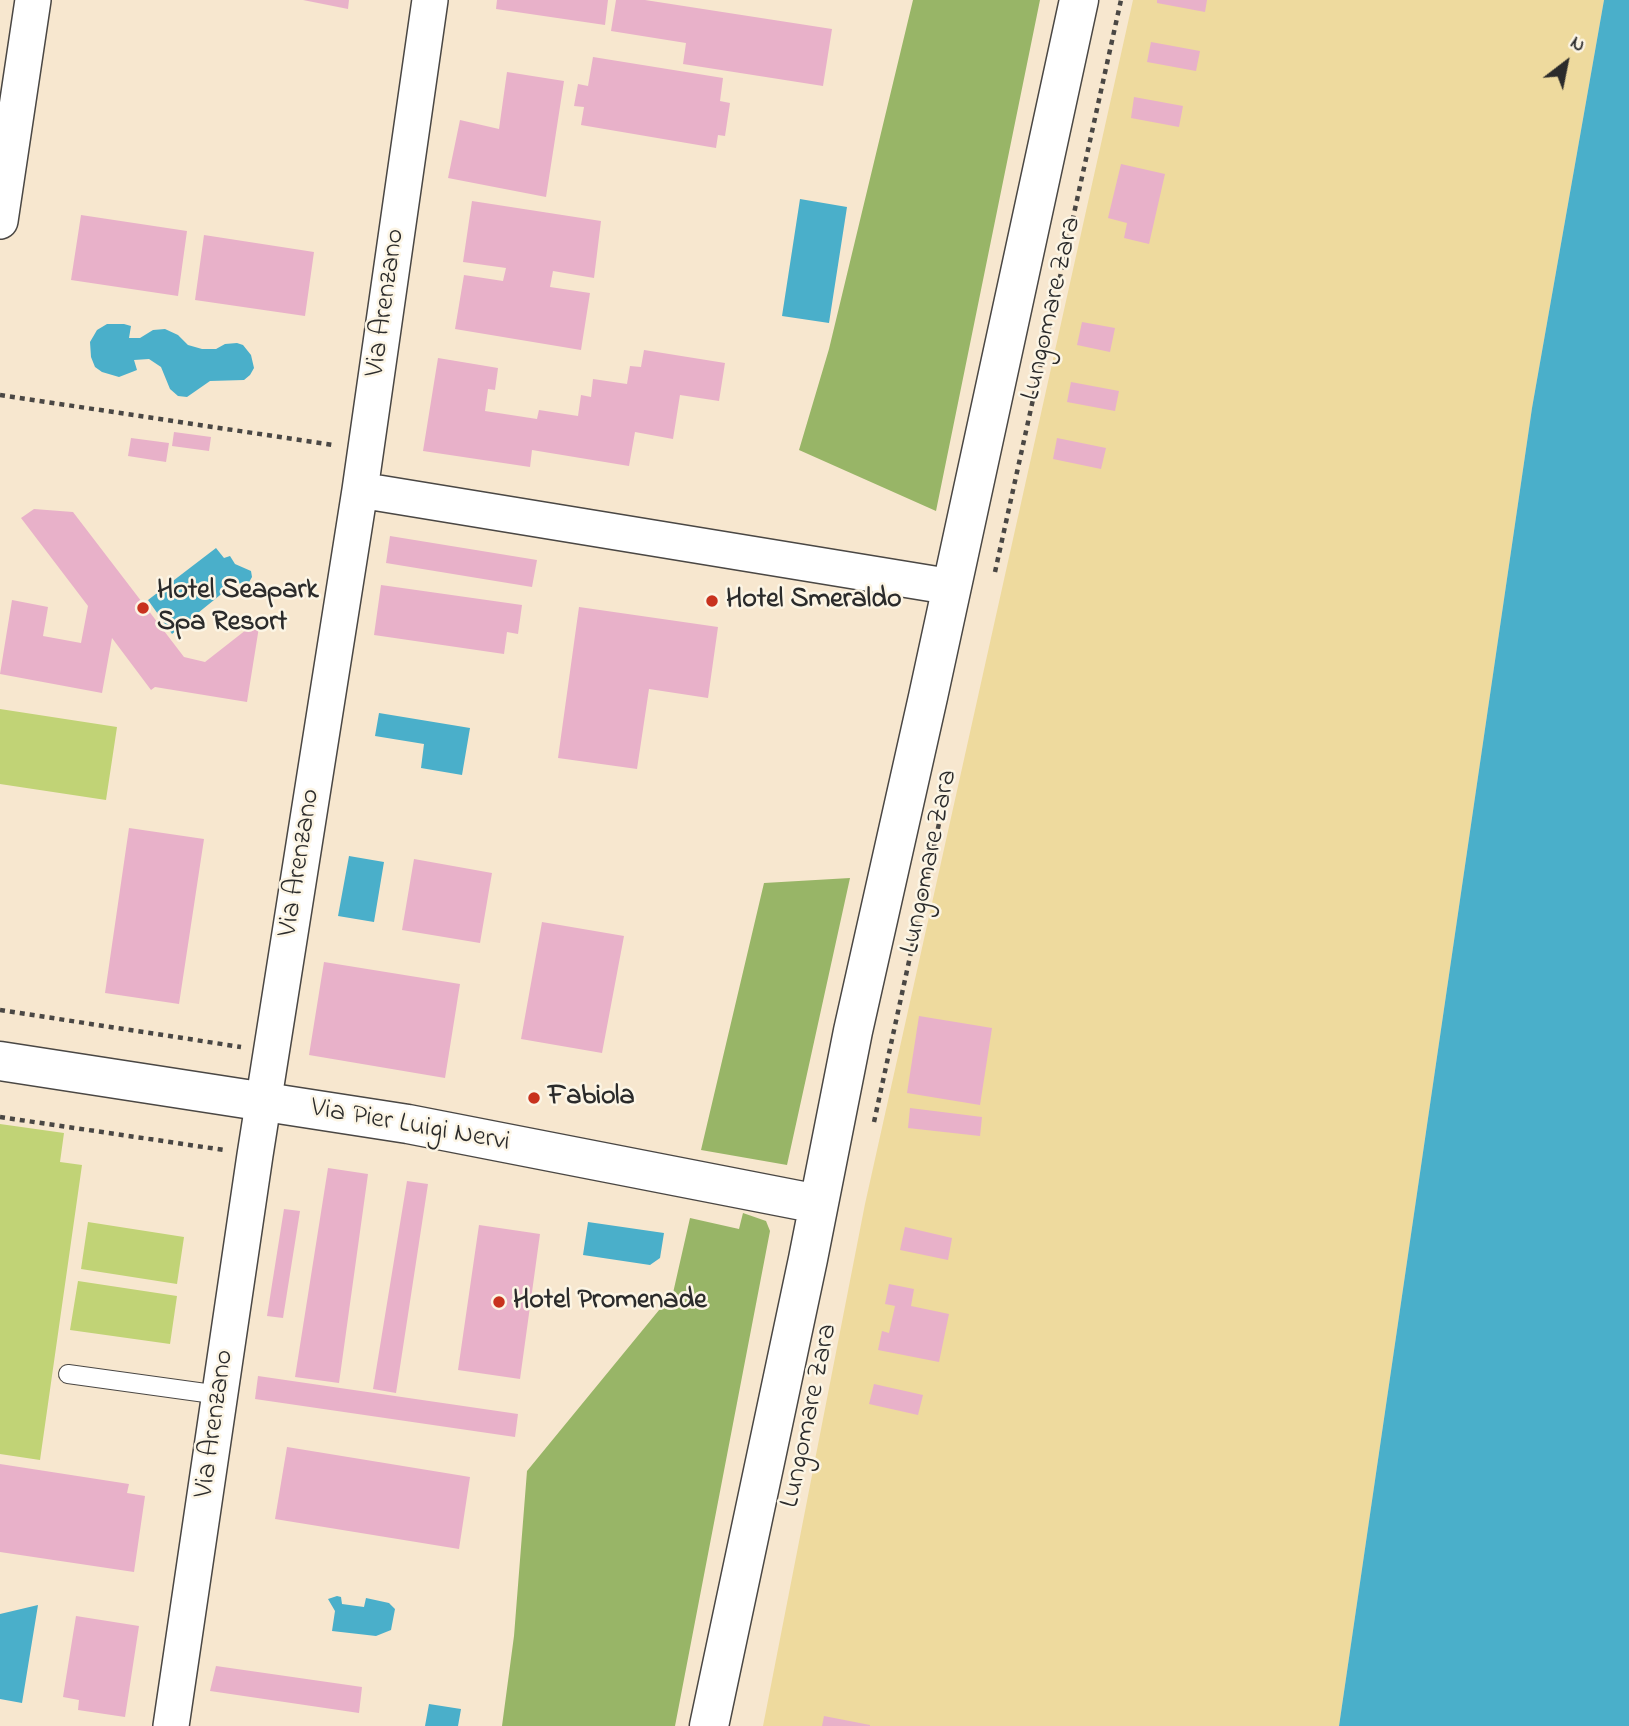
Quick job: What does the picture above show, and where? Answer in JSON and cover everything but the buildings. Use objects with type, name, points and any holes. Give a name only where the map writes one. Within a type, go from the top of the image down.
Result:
[{"type":"street","points":[[0,221],[33,0]]},
{"type":"street","name":"Via Arenzano","points":[[171,1726],[264,1103],[360,490],[430,0]]},
{"type":"street","name":"Lungomare Zara","points":[[709,1726],[853,1031],[1079,0]]},
{"type":"street","points":[[360,490],[951,587]]},
{"type":"street","name":"Via Pier Luigi Nervi","points":[[0,1061],[408,1124],[818,1204]]},
{"type":"lane","points":[[68,1374],[220,1395]]},
{"type":"path","name":"Lungomare Zara","points":[[992,584],[1121,0]]},
{"type":"path","points":[[0,395],[365,450]]},
{"type":"path","name":"Lungomare Zara","points":[[872,1132],[948,785]]},
{"type":"path","points":[[0,1010],[252,1049]]},
{"type":"path","points":[[0,1117],[229,1151]]},
{"type":"green space","points":[[913,0],[1040,0],[936,511],[799,450],[829,349]]},
{"type":"green space","points":[[0,709],[117,727],[106,800],[0,784]]},
{"type":"green space","points":[[850,878],[787,1165],[701,1150],[764,883]]},
{"type":"green space","points":[[0,1124],[64,1133],[60,1162],[82,1165],[40,1460],[0,1454]]},
{"type":"green space","points":[[743,1213],[766,1221],[770,1231],[675,1726],[502,1726],[514,1636],[527,1471],[673,1293],[690,1218],[739,1229]]},
{"type":"green space","points":[[88,1222],[184,1237],[177,1284],[81,1269]]},
{"type":"green space","points":[[78,1281],[177,1296],[170,1344],[70,1330]]},
{"type":"sand","points":[[1133,0],[1604,0],[1532,408],[1339,1726],[763,1726],[865,1204]]},
{"type":"water","points":[[1604,0],[1629,0],[1629,1726],[1339,1726],[1532,408]]},
{"type":"water","points":[[800,199],[847,207],[829,323],[782,316]]},
{"type":"water","points":[[107,324],[131,326],[129,338],[140,338],[153,330],[165,329],[178,335],[188,345],[202,349],[216,349],[225,344],[237,343],[243,345],[251,355],[254,368],[244,380],[210,381],[187,397],[178,396],[170,389],[161,367],[149,359],[134,360],[137,370],[119,377],[95,367],[90,342],[97,330]]},
{"type":"water","points":[[216,548],[224,558],[230,556],[235,564],[251,571],[252,577],[248,584],[235,583],[172,634],[148,600]]},
{"type":"water","points":[[379,713],[470,728],[462,775],[421,768],[424,744],[375,736]]},
{"type":"water","points":[[349,856],[384,862],[374,922],[338,916]]},
{"type":"water","points":[[588,1222],[664,1233],[660,1258],[650,1265],[583,1255]]},
{"type":"water","points":[[341,1597],[342,1604],[364,1607],[366,1598],[389,1603],[395,1609],[391,1630],[376,1636],[332,1631],[335,1611],[328,1599]]},
{"type":"water","points":[[38,1605],[22,1703],[0,1699],[0,1614]]},
{"type":"water","points":[[429,1704],[461,1709],[458,1726],[425,1726]]},
{"type":"place","name":"Hotel Smeraldo","points":[[712,601]]},
{"type":"place","name":"Hotel Seapark Spa Resort","points":[[143,608]]},
{"type":"place","name":"Fabiola","points":[[534,1098]]},
{"type":"place","name":"Hotel Promenade","points":[[499,1302]]}]
